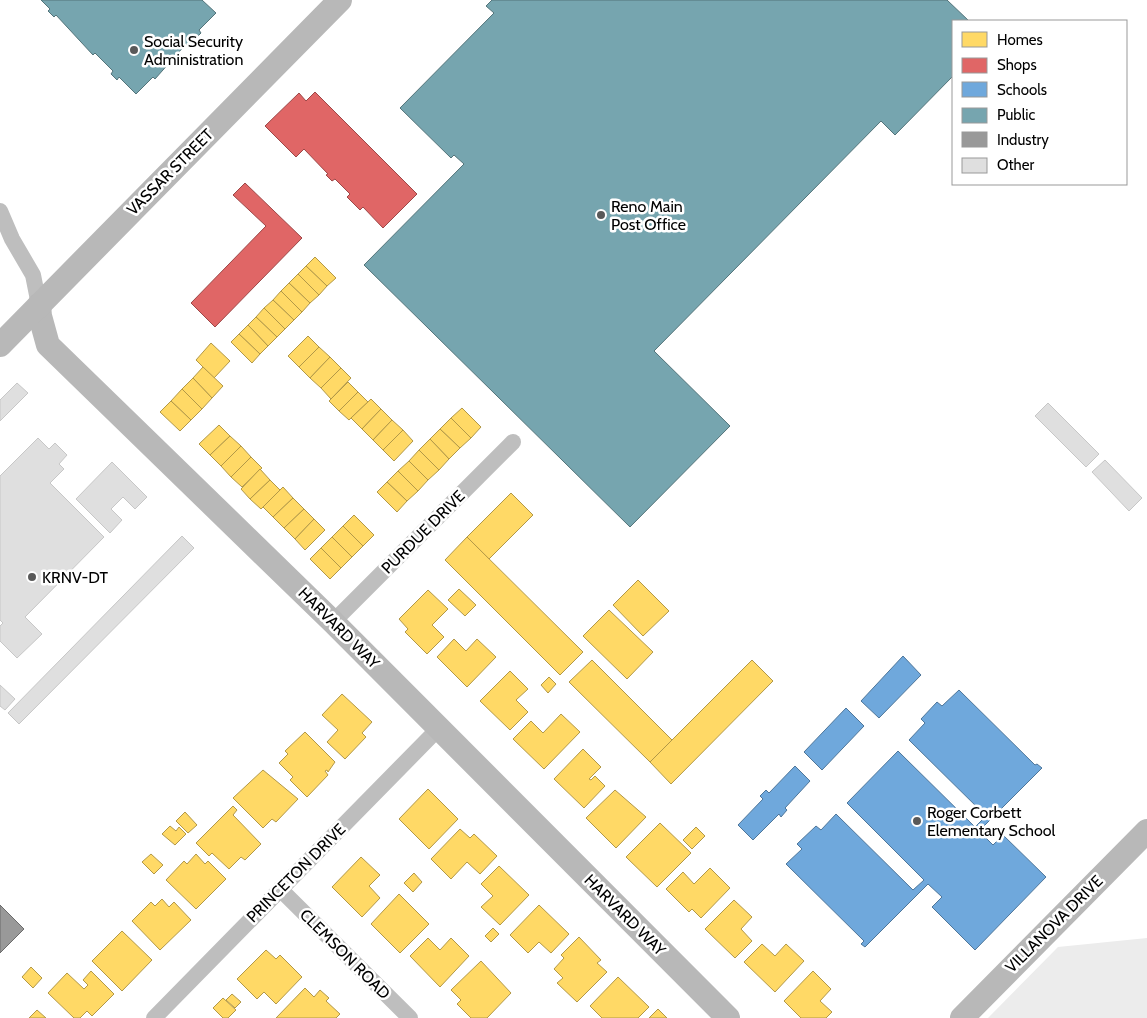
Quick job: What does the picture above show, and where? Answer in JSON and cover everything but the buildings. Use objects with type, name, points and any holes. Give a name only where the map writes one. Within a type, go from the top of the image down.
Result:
[{"type":"street","name":"VASSAR STREET","points":[[0,345],[340,0]]},
{"type":"street","name":"HARVARD WAY","points":[[0,211],[12,239],[33,275],[40,305],[40,316],[48,345],[333,622],[728,1018]]},
{"type":"street","name":"PURDUE DRIVE","points":[[333,622],[513,442]]},
{"type":"street","name":"PRINCETON DRIVE","points":[[154,1018],[438,728]]},
{"type":"street","name":"VILLANOVA DRIVE","points":[[962,1018],[1147,831]]},
{"type":"street","name":"CLEMSON ROAD","points":[[280,889],[410,1018]]},
{"type":"shaded area","points":[[1147,938],[1147,1018],[988,1018],[1058,947]]},
{"type":"place","name":"Social Security Administration","points":[[134,50]]},
{"type":"place","name":"Reno Main Post Office","points":[[601,215]]},
{"type":"place","name":"KRNV-DT","points":[[32,577]]},
{"type":"place","name":"Roger Corbett Elementary School","points":[[917,821]]}]
